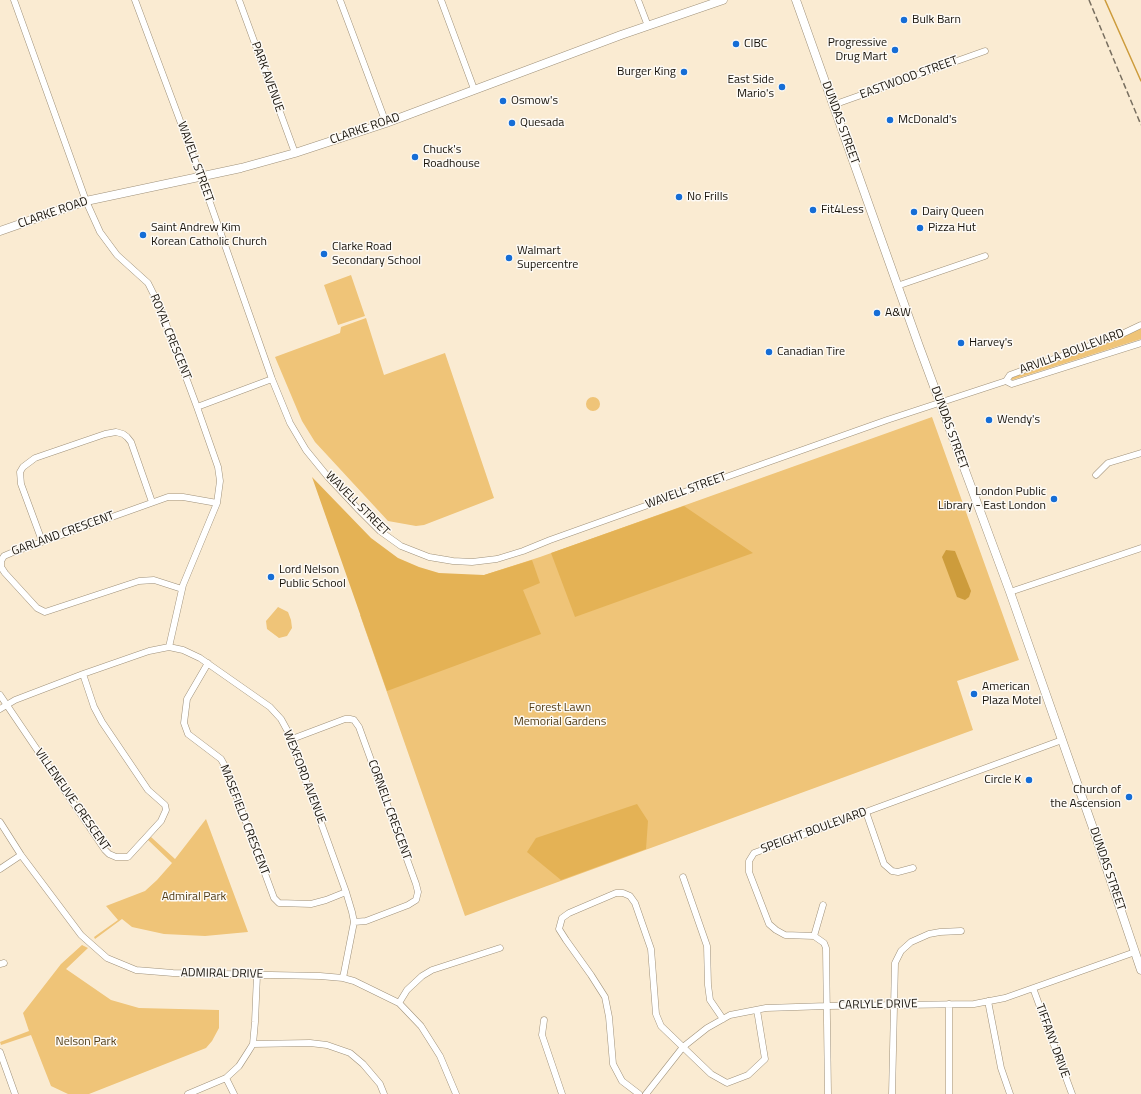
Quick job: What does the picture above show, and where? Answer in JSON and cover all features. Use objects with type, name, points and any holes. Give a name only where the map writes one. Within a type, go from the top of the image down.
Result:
[{"type":"main road","name":"CLARKE ROAD","points":[[0,231],[86,200],[201,177],[295,154],[386,123],[474,89],[723,0]]},
{"type":"main road","name":"DUNDAS STREET","points":[[796,0],[897,286],[1010,592],[1141,970]]},
{"type":"street","name":"ROYAL CRESCENT","points":[[14,0],[86,200],[100,232],[117,255],[148,283],[159,304],[218,466],[220,481],[217,503],[182,589],[169,647]]},
{"type":"street","name":"WAVELL STREET","points":[[135,0],[201,177],[272,379],[290,423],[306,450],[328,477],[380,531],[401,546],[429,557],[453,562],[472,562],[496,559],[523,551],[711,482],[940,403]]},
{"type":"street","name":"PARK AVENUE","points":[[239,0],[295,154]]},
{"type":"street","points":[[340,0],[386,123]]},
{"type":"street","points":[[441,0],[474,89]]},
{"type":"street","points":[[638,0],[648,26]]},
{"type":"street","name":"EASTWOOD STREET","points":[[834,106],[985,51]]},
{"type":"street","points":[[897,286],[985,256]]},
{"type":"street","name":"ARVILLA BOULEVARD","points":[[940,403],[1006,381],[1010,375],[1122,334],[1141,325]]},
{"type":"street","name":"ARVILLA BOULEVARD","points":[[1006,381],[1012,384],[1141,343]]},
{"type":"street","points":[[197,407],[272,379]]},
{"type":"street","points":[[42,541],[21,484],[20,472],[35,458],[105,434],[116,432],[123,434],[131,442],[152,502]]},
{"type":"street","points":[[1096,475],[1108,463],[1141,453]]},
{"type":"street","name":"GARLAND CRESCENT","points":[[182,589],[154,580],[139,581],[45,612],[36,608],[5,573],[1,561],[4,556],[42,541],[168,496],[183,496],[217,503]]},
{"type":"street","points":[[1010,592],[1141,548]]},
{"type":"street","name":"WEXFORD AVENUE","points":[[0,709],[15,700],[83,674],[149,651],[169,647],[183,650],[200,658],[270,707],[280,719],[292,739],[352,912],[354,922],[343,978]]},
{"type":"street","name":"MASEFIELD CRESCENT","points":[[208,664],[187,699],[184,723],[188,734],[221,759],[226,768],[274,898],[279,903],[311,904],[346,892]]},
{"type":"street","name":"VILLENEUVE CRESCENT","points":[[7,705],[105,850],[109,854],[116,857],[128,857],[161,820],[166,810],[165,805],[148,790],[102,722],[94,708],[83,674]]},
{"type":"street","points":[[0,695],[7,705]]},
{"type":"street","name":"CORNELL CRESCENT","points":[[292,739],[345,719],[354,720],[359,727],[416,884],[418,892],[416,900],[408,905],[366,921],[354,922]]},
{"type":"street","name":"SPEIGHT BOULEVARD","points":[[814,936],[785,935],[769,924],[749,872],[749,861],[754,853],[1062,740]]},
{"type":"street","points":[[866,812],[884,864],[892,872],[913,868]]},
{"type":"street","name":"ADMIRAL DRIVE","points":[[0,822],[21,855],[81,935],[108,958],[136,970],[173,973],[320,976],[343,978],[354,981],[399,1003],[421,1026],[440,1056],[456,1094]]},
{"type":"street","points":[[0,869],[21,855]]},
{"type":"street","points":[[683,877],[707,946],[710,1000],[723,1019]]},
{"type":"street","points":[[639,1094],[622,1081],[613,1064],[609,1017],[605,997],[559,929],[562,918],[568,913],[616,893],[630,896],[635,903],[651,949],[656,1014],[661,1026],[711,1074],[727,1083],[748,1075],[766,1059],[757,1010]]},
{"type":"street","points":[[823,905],[814,936],[824,942],[826,948],[828,1094]]},
{"type":"street","points":[[892,1094],[895,963],[900,951],[911,942],[929,934],[961,931]]},
{"type":"street","points":[[399,1003],[407,990],[422,976],[432,970],[500,948]]},
{"type":"street","name":"CARLYLE DRIVE","points":[[646,1094],[683,1047],[707,1028],[730,1015],[766,1008],[974,1004],[1005,998],[1135,952]]},
{"type":"street","points":[[188,1094],[226,1078],[239,1066],[253,1044],[257,975]]},
{"type":"street","name":"TIFFANY DRIVE","points":[[1033,988],[1072,1094]]},
{"type":"street","points":[[988,1001],[1001,1068],[1010,1094]]},
{"type":"street","points":[[949,1004],[949,1094]]},
{"type":"street","points":[[544,1020],[542,1035],[562,1094]]},
{"type":"street","points":[[253,1044],[310,1043],[327,1045],[350,1052],[363,1064],[380,1084],[384,1094]]},
{"type":"street","points":[[0,1052],[16,1094]]},
{"type":"street","points":[[226,1078],[234,1094]]},
{"type":"green space","points":[[351,275],[365,316],[338,325],[324,285]]},
{"type":"green space","points":[[366,318],[384,375],[445,353],[494,498],[424,525],[416,526],[388,521],[315,442],[302,421],[275,357],[340,333],[341,327]]},
{"type":"green space","points":[[1141,328],[1141,339],[1012,380],[1011,378],[1113,340]]},
{"type":"green space","points":[[590,397],[596,397],[600,401],[600,407],[596,411],[590,411],[586,407],[586,401]]},
{"type":"green space","name":"Forest Lawn Memorial Gardens","points":[[932,417],[1019,660],[957,681],[973,730],[465,916],[360,615],[540,557]]},
{"type":"green space","points":[[278,607],[288,612],[292,628],[287,636],[279,638],[267,629],[266,621]]},
{"type":"green space","name":"Admiral Park","points":[[206,819],[248,932],[205,936],[164,934],[132,927],[122,919],[95,939],[94,937],[118,920],[106,906],[145,891],[172,863],[148,840],[151,837],[175,859]]},
{"type":"green space","name":"Nelson Park","points":[[82,945],[88,948],[66,969],[111,1000],[139,1008],[219,1010],[219,1028],[212,1041],[206,1048],[89,1094],[68,1094],[51,1086],[31,1035],[1,1045],[0,1042],[29,1031],[23,1013],[61,964]]},
{"type":"shaded area","points":[[312,477],[371,538],[398,558],[419,567],[439,573],[484,575],[532,560],[540,583],[523,590],[541,634],[387,691]]},
{"type":"shaded area","points":[[684,506],[753,553],[575,617],[551,553]]},
{"type":"shaded area","points":[[946,550],[955,551],[971,591],[969,597],[965,600],[957,597],[942,557]]},
{"type":"shaded area","points":[[637,804],[648,821],[646,849],[561,880],[527,852],[536,838]]},
{"type":"waterway","points":[[1105,0],[1141,81]]},
{"type":"railway","points":[[1089,0],[1141,125]]},
{"type":"place","name":"Bulk Barn","points":[[904,20]]},
{"type":"place","name":"CIBC","points":[[736,44]]},
{"type":"place","name":"Progressive Drug Mart","points":[[895,50]]},
{"type":"place","name":"Burger King","points":[[684,72]]},
{"type":"place","name":"East Side Mario's","points":[[782,87]]},
{"type":"place","name":"Osmow's","points":[[503,101]]},
{"type":"place","name":"McDonald's","points":[[890,120]]},
{"type":"place","name":"Quesada","points":[[512,123]]},
{"type":"place","name":"Chuck's Roadhouse","points":[[415,157]]},
{"type":"place","name":"No Frills","points":[[679,197]]},
{"type":"place","name":"Fit4Less","points":[[813,210]]},
{"type":"place","name":"Dairy Queen","points":[[914,212]]},
{"type":"place","name":"Pizza Hut","points":[[920,228]]},
{"type":"place","name":"Saint Andrew Kim Korean Catholic Church","points":[[143,235]]},
{"type":"place","name":"Clarke Road Secondary School","points":[[324,254]]},
{"type":"place","name":"Walmart Supercentre","points":[[509,258]]},
{"type":"place","name":"A&W","points":[[877,313]]},
{"type":"place","name":"Harvey's","points":[[961,343]]},
{"type":"place","name":"Canadian Tire","points":[[769,352]]},
{"type":"place","name":"Wendy's","points":[[989,420]]},
{"type":"place","name":"London Public Library - East London","points":[[1054,499]]},
{"type":"place","name":"Lord Nelson Public School","points":[[271,577]]},
{"type":"place","name":"American Plaza Motel","points":[[974,694]]},
{"type":"place","name":"Circle K","points":[[1029,780]]},
{"type":"place","name":"Church of the Ascension","points":[[1129,797]]}]
